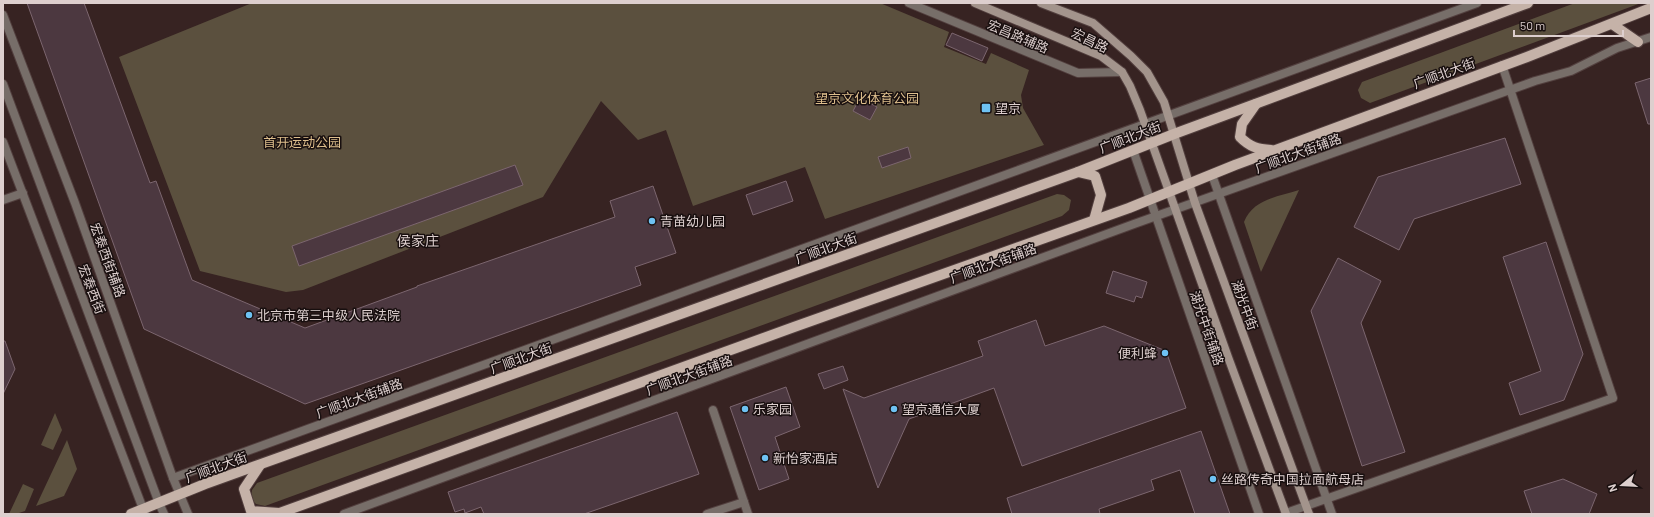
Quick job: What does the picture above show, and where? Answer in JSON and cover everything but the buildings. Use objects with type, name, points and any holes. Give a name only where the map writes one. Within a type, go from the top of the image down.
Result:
[{"type":"main road","name":"宏昌路","points":[[975,3],[1101,56],[1122,72],[1130,86],[1152,143]]},
{"type":"main road","name":"宏昌路","points":[[1041,3],[1093,24],[1098,28],[1132,56],[1147,72],[1164,102]]},
{"type":"main road","name":"广顺北大街","points":[[131,514],[144,512],[159,503],[180,494],[1078,172],[1174,134],[1528,3]]},
{"type":"main road","name":"广顺北大街","points":[[278,514],[1150,200],[1274,150],[1612,24],[1651,8]]},
{"type":"main road","points":[[1612,24],[1638,42]]},
{"type":"main road","name":"湖光中街","points":[[1164,102],[1195,203],[1309,514]]},
{"type":"main road","points":[[1256,104],[1242,124],[1240,137],[1248,144],[1258,149],[1274,150]]},
{"type":"main road","points":[[1152,143],[1286,514]]},
{"type":"main road","points":[[1078,172],[1095,176],[1101,195],[1094,220]]},
{"type":"main road","points":[[260,465],[244,489],[251,510],[278,514]]},
{"type":"street","name":"宏昌路辅路","points":[[909,3],[1078,73],[1122,72]]},
{"type":"street","name":"广顺北大街辅路","points":[[173,478],[1477,3]]},
{"type":"street","name":"宏泰西街辅路","points":[[3,15],[75,203],[173,478],[188,514]]},
{"type":"street","name":"广顺北大街辅路","points":[[344,514],[1219,194],[1535,81],[1571,71],[1617,48],[1651,37]]},
{"type":"street","points":[[1286,514],[1327,498],[1613,398],[1502,65]]},
{"type":"street","name":"宏泰西街","points":[[3,84],[164,514]]},
{"type":"street","points":[[3,142],[144,512]]},
{"type":"street","name":"湖光中街辅路","points":[[1133,150],[1259,514]]},
{"type":"street","points":[[1212,175],[1332,514]]},
{"type":"street","points":[[3,200],[23,193]]},
{"type":"street","points":[[713,410],[748,514]]},
{"type":"street","points":[[707,514],[744,502]]},
{"type":"green space","points":[[252,3],[880,3],[949,32],[944,47],[986,64],[991,53],[1029,70],[1021,95],[1023,108],[1044,145],[825,219],[805,167],[693,206],[666,130],[638,140],[601,101],[543,197],[303,290],[286,292],[200,271],[119,57]]},
{"type":"green space","points":[[1575,3],[1641,3],[1370,103],[1361,98],[1358,90],[1362,82]]},
{"type":"green space","points":[[1299,190],[1261,272],[1244,222],[1253,208],[1274,197]]},
{"type":"green space","points":[[1057,194],[1064,195],[1071,200],[1069,210],[1062,216],[265,506],[256,504],[251,499],[252,490],[257,483]]},
{"type":"green space","points":[[55,413],[62,430],[53,450],[41,445]]},
{"type":"green space","points":[[67,440],[77,469],[64,496],[36,506]]},
{"type":"green space","points":[[23,484],[34,489],[25,511],[16,514],[9,514]]},
{"type":"place","name":"望京","points":[[986,108]]},
{"type":"place","name":"青苗幼儿园","points":[[652,221]]},
{"type":"place","name":"北京市第三中级人民法院","points":[[249,315]]},
{"type":"place","name":"便利蜂","points":[[1165,353]]},
{"type":"place","name":"乐家园","points":[[745,409]]},
{"type":"place","name":"望京通信大厦","points":[[894,409]]},
{"type":"place","name":"新怡家酒店","points":[[765,458]]},
{"type":"place","name":"丝路传奇中国拉面航母店","points":[[1213,479]]},
{"type":"district","name":"侯家庄","points":[[418,241]]},
{"type":"park label","name":"望京文化体育公园","points":[[867,98]]},
{"type":"park label","name":"首开运动公园","points":[[302,142]]}]
